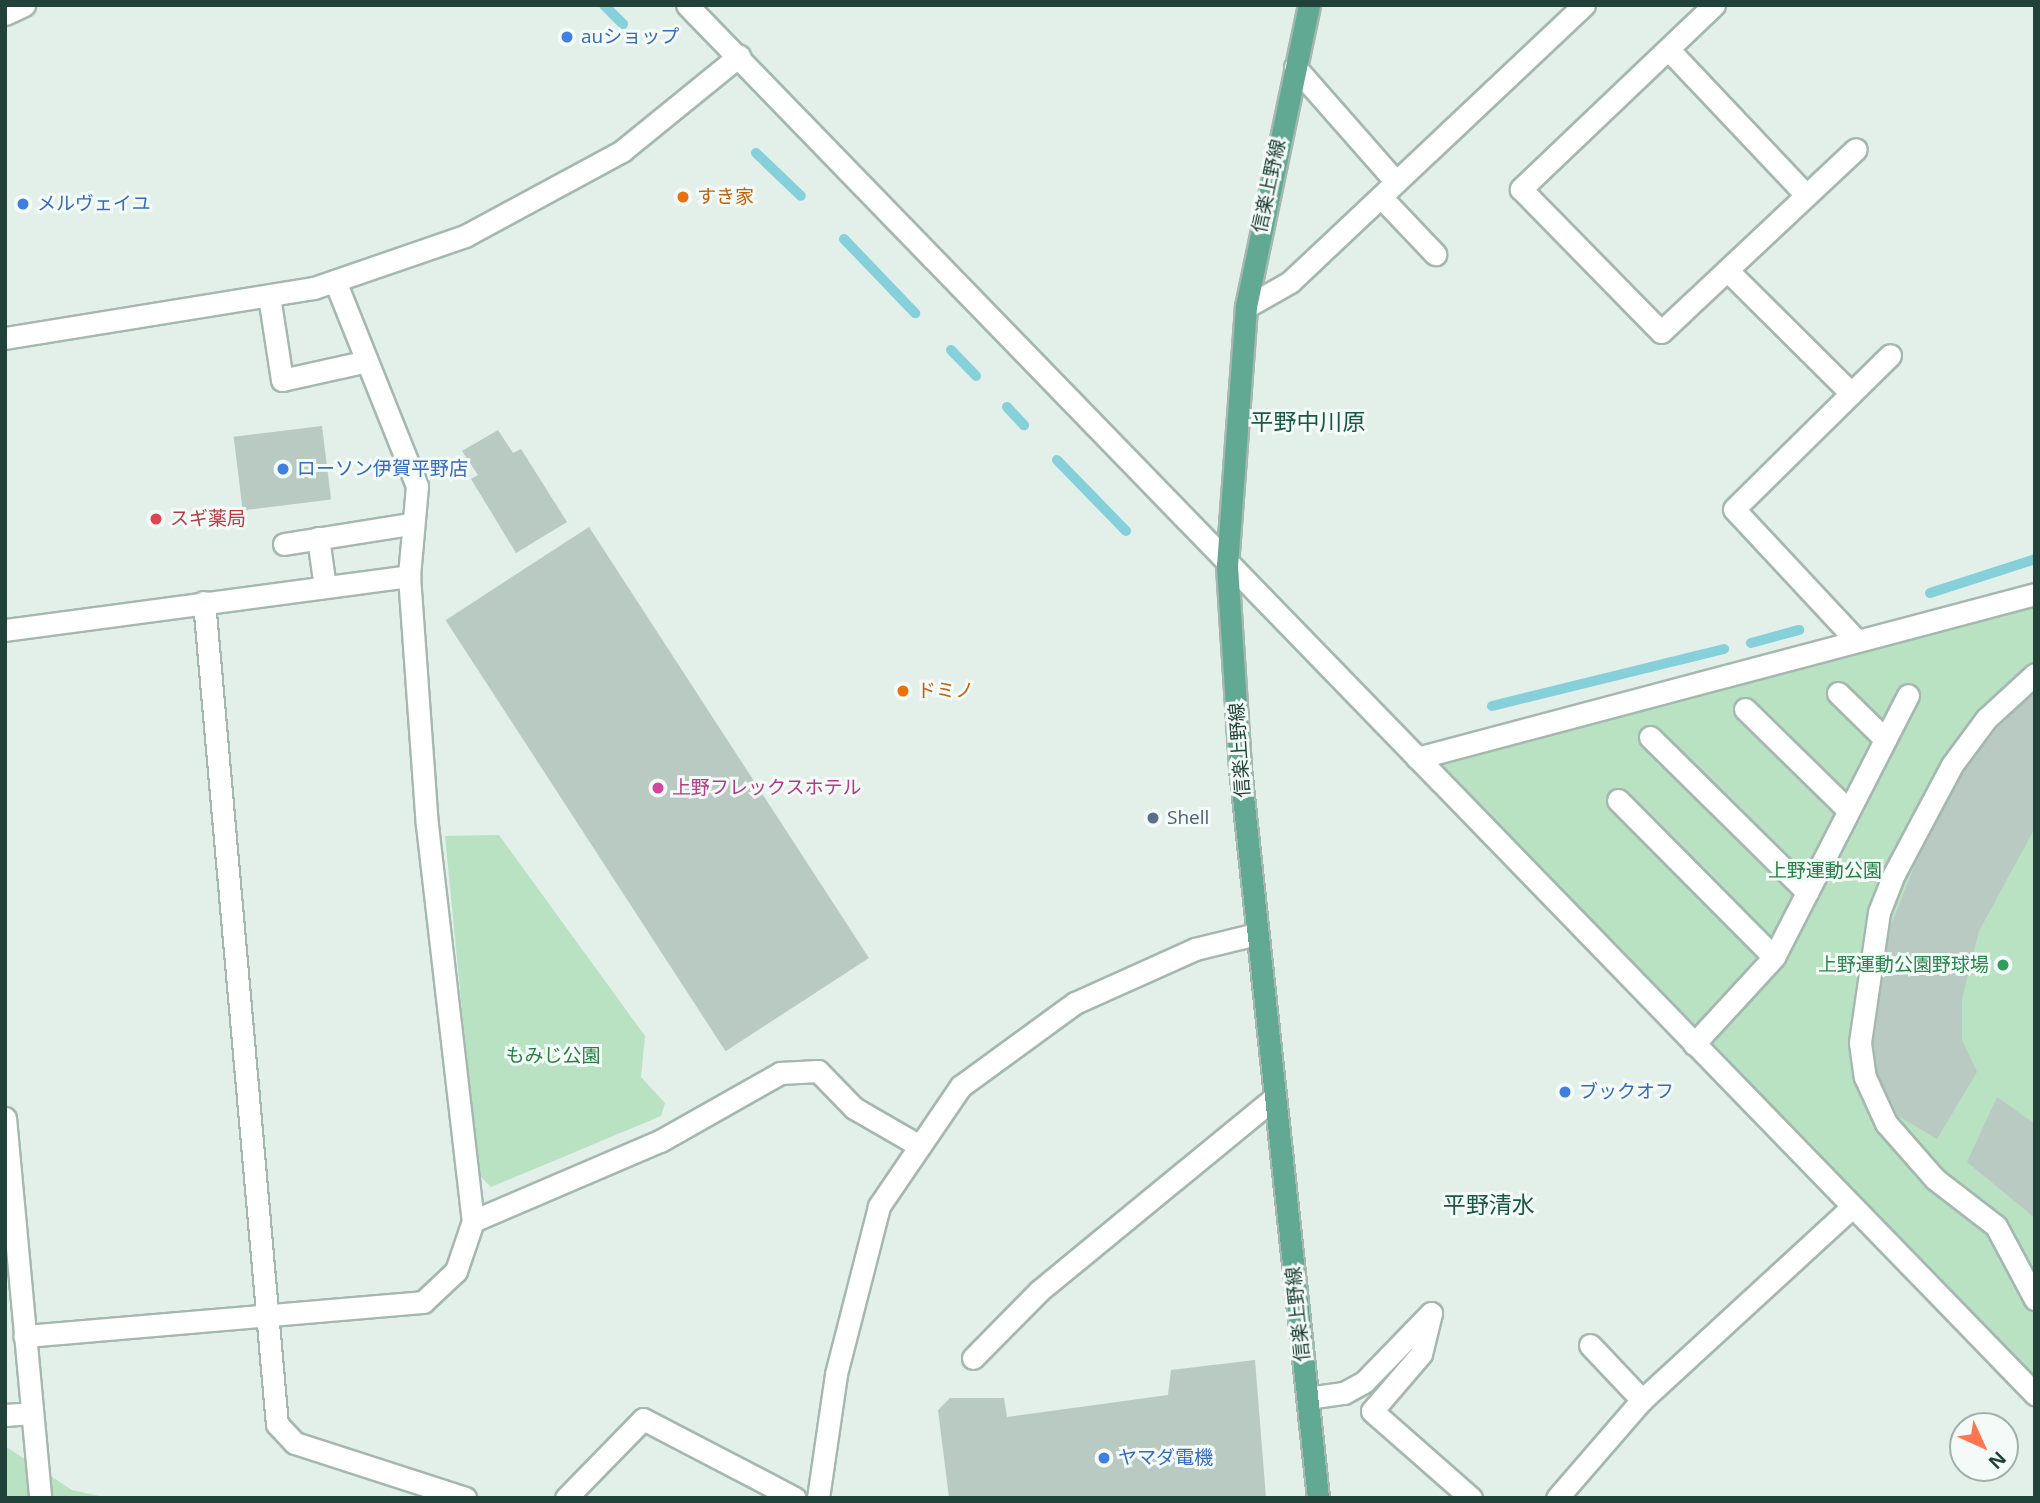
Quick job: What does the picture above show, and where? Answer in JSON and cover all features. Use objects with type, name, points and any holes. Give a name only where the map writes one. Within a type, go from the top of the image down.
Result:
[{"type":"main road","name":"信楽上野線","points":[[1309,5],[1246,307],[1227,566],[1256,934],[1318,1498]]},
{"type":"street","points":[[5,14],[24,5]]},
{"type":"street","points":[[687,5],[1227,566],[2035,1394]]},
{"type":"street","points":[[1246,307],[1290,282],[1584,5]]},
{"type":"street","points":[[1714,5],[1521,189],[1661,332],[1804,193],[1856,149]]},
{"type":"street","points":[[1669,50],[1804,193]]},
{"type":"street","points":[[5,338],[269,296],[335,281],[465,236],[622,150],[738,56]]},
{"type":"street","points":[[1295,67],[1396,182]]},
{"type":"street","points":[[1381,197],[1435,254]]},
{"type":"street","points":[[1727,270],[1851,393]]},
{"type":"street","points":[[24,1336],[423,1302],[456,1271],[473,1221],[427,825],[409,576],[411,524],[417,486],[389,409],[363,362],[335,281]]},
{"type":"street","points":[[269,296],[282,380],[363,362]]},
{"type":"street","points":[[1857,641],[1734,509],[1890,355]]},
{"type":"street","points":[[284,544],[411,524]]},
{"type":"street","points":[[318,538],[325,587]]},
{"type":"street","points":[[5,630],[409,576]]},
{"type":"street","points":[[1417,758],[2035,594]]},
{"type":"street","points":[[204,602],[277,1424],[295,1443],[465,1498]]},
{"type":"street","points":[[2035,674],[1986,719],[1952,765],[1904,852],[1879,912],[1860,1043],[1865,1077],[1886,1123],[1935,1179],[1996,1226],[2035,1299]]},
{"type":"street","points":[[1838,692],[1885,739]]},
{"type":"street","points":[[1694,1044],[1774,957],[1908,695]]},
{"type":"street","points":[[1745,709],[1849,810]]},
{"type":"street","points":[[1650,737],[1807,892]]},
{"type":"street","points":[[1618,800],[1774,957]]},
{"type":"street","points":[[818,1498],[836,1374],[879,1206],[918,1145],[961,1086],[1075,1003],[1195,948],[1256,934]]},
{"type":"street","points":[[473,1221],[660,1141],[780,1073],[818,1071],[854,1108],[918,1145]]},
{"type":"street","points":[[974,1358],[1039,1291],[1274,1098]]},
{"type":"street","points":[[5,1118],[40,1498]]},
{"type":"street","points":[[1557,1498],[1642,1400],[1851,1208]]},
{"type":"street","points":[[1307,1398],[1344,1393],[1364,1382],[1431,1313],[1421,1354],[1372,1411],[1471,1498]]},
{"type":"street","points":[[1590,1345],[1642,1400]]},
{"type":"street","points":[[5,1415],[32,1413]]},
{"type":"street","points":[[566,1498],[643,1419],[795,1498]]},
{"type":"green space","name":"上野運動公園","points":[[2035,599],[2035,1388],[1423,760]]},
{"type":"green space","name":"もみじ公園","points":[[499,835],[645,1036],[641,1077],[665,1103],[661,1116],[491,1187],[478,1174],[445,836]]},
{"type":"green space","points":[[5,1446],[72,1490],[109,1498],[5,1498]]},
{"type":"building","name":"ローソン伊賀平野店","points":[[322,426],[331,499],[243,510],[234,437]]},
{"type":"building","points":[[498,430],[513,453],[521,449],[567,522],[516,553],[471,479],[478,475],[462,451]]},
{"type":"building","name":"上野フレックスホテル","points":[[589,527],[869,958],[726,1051],[446,620]]},
{"type":"building","points":[[2035,685],[2035,828],[1979,931],[1962,999],[1962,1040],[1977,1072],[1937,1139],[1895,1114],[1875,1081],[1872,1015],[1882,948],[1930,826],[1965,765]]},
{"type":"building","points":[[1997,1097],[2035,1124],[2035,1218],[1967,1162]]},
{"type":"building","name":"ヤマダ電機","points":[[1255,1360],[1266,1498],[949,1498],[938,1410],[950,1398],[1004,1398],[1007,1417],[1168,1395],[1171,1370]]},
{"type":"waterway","points":[[604,5],[623,24]]},
{"type":"waterway","points":[[756,153],[801,196]]},
{"type":"waterway","points":[[844,239],[915,313]]},
{"type":"waterway","points":[[951,350],[976,376]]},
{"type":"waterway","points":[[1007,407],[1024,425]]},
{"type":"waterway","points":[[1057,460],[1126,531]]},
{"type":"waterway","points":[[1930,593],[2035,559]]},
{"type":"waterway","points":[[1751,643],[1799,630]]},
{"type":"waterway","points":[[1492,706],[1724,649]]},
{"type":"place","name":"auショップ","points":[[567,37]]},
{"type":"place","name":"すき家","points":[[683,197]]},
{"type":"place","name":"メルヴェイユ","points":[[23,204]]},
{"type":"place","name":"ローソン伊賀平野店","points":[[283,469]]},
{"type":"place","name":"スギ薬局","points":[[156,519]]},
{"type":"place","name":"ドミノ","points":[[903,691]]},
{"type":"place","name":"上野フレックスホテル","points":[[658,788]]},
{"type":"place","name":"Shell","points":[[1153,818]]},
{"type":"place","name":"上野運動公園野球場","points":[[2003,965]]},
{"type":"place","name":"ブックオフ","points":[[1565,1092]]},
{"type":"place","name":"ヤマダ電機","points":[[1104,1458]]},
{"type":"district","name":"平野中川原","points":[[1308,421]]},
{"type":"district","name":"平野清水","points":[[1489,1204]]}]
